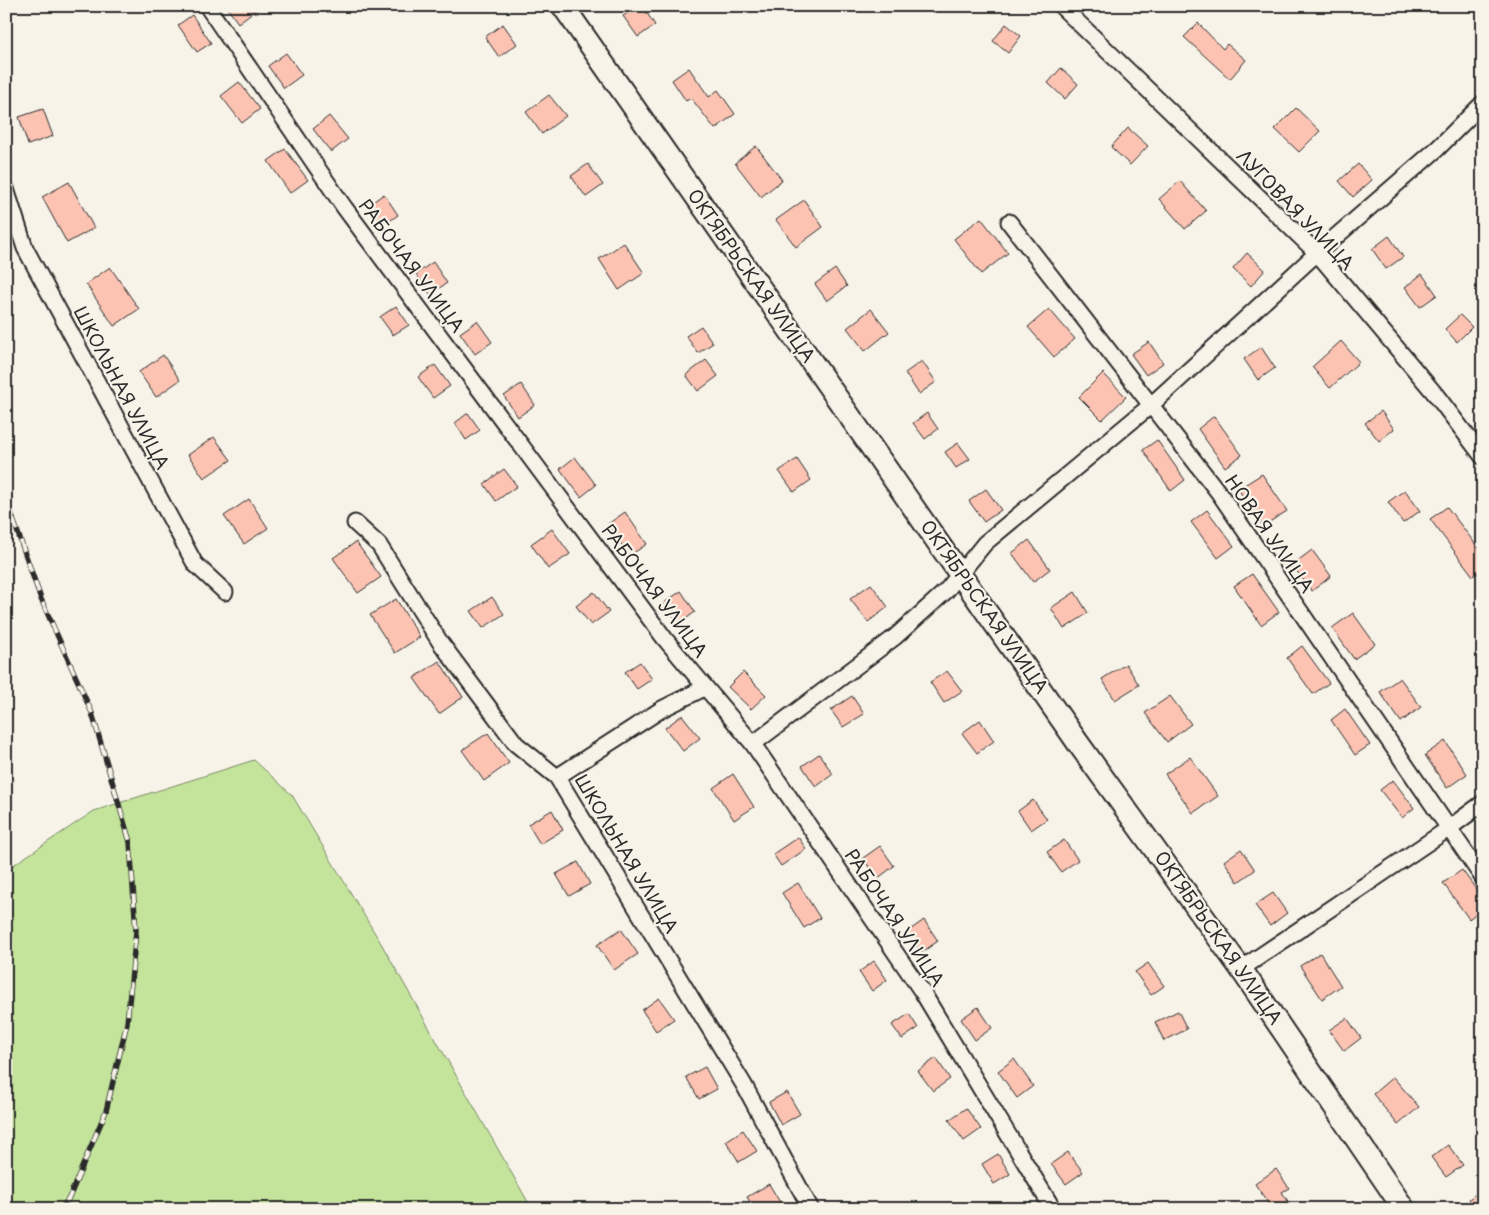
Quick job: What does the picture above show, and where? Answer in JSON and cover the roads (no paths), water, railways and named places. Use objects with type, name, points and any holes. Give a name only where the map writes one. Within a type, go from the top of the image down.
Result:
[{"type":"street","name":"РАБОЧАЯ УЛИЦА","points":[[207,6],[344,207],[704,688],[753,744],[923,993],[1053,1209]]},
{"type":"street","name":"ОКТЯБРЬСКАЯ УЛИЦА","points":[[562,6],[775,313],[961,574],[1078,743],[1241,969],[1404,1209]]},
{"type":"street","name":"ЛУГОВАЯ УЛИЦА","points":[[1062,6],[1316,253],[1436,395],[1483,457]]},
{"type":"street","points":[[753,744],[895,637],[946,591],[985,543],[1150,406],[1316,253],[1438,148],[1483,102]]},
{"type":"street","name":"ШКОЛЬНАЯ УЛИЦА","points":[[6,189],[25,248],[195,564],[225,592]]},
{"type":"street","name":"НОВАЯ УЛИЦА","points":[[1009,222],[1219,493],[1483,878]]},
{"type":"street","name":"ШКОЛЬНАЯ УЛИЦА","points":[[355,523],[379,544],[440,642],[516,744],[557,777],[744,1085],[811,1209]]},
{"type":"street","points":[[557,777],[662,709],[704,688]]},
{"type":"street","points":[[1241,969],[1448,829],[1483,802]]},
{"type":"railway","points":[[6,499],[41,599],[92,713],[130,842],[136,931],[127,1023],[106,1111],[69,1198],[61,1209]]}]
